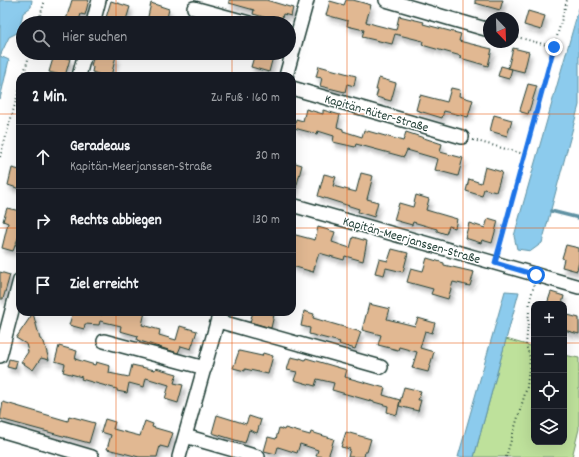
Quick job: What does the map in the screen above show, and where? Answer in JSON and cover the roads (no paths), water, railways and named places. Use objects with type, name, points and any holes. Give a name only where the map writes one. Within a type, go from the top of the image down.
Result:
[{"type":"street","points":[[95,16],[100,0]]},
{"type":"street","points":[[296,28],[308,0]]},
{"type":"street","points":[[386,0],[483,28]]},
{"type":"street","points":[[194,8],[223,16]]},
{"type":"street","points":[[80,72],[83,60]]},
{"type":"street","points":[[287,72],[289,60]]},
{"type":"street","name":"Kapitän-Rüter-Straße","points":[[296,89],[462,137]]},
{"type":"street","name":"Kapitän-Meerjanssen-Straße","points":[[296,206],[579,287]]},
{"type":"street","points":[[0,356],[16,295]]},
{"type":"street","points":[[179,457],[219,316],[381,367]]},
{"type":"street","points":[[104,341],[204,368]]},
{"type":"street","points":[[0,430],[92,457]]},
{"type":"street","points":[[185,436],[258,457]]},
{"type":"water","points":[[0,0],[32,0],[31,7],[23,13],[22,16],[16,16],[16,34],[9,37],[0,56]]},
{"type":"water","points":[[579,8],[579,105],[542,243],[531,251],[517,249],[514,236]]},
{"type":"water","points":[[0,56],[9,60],[0,99]]},
{"type":"water","points":[[505,291],[519,292],[474,457],[458,457]]},
{"type":"waterway","points":[[551,211],[579,218]]}]
